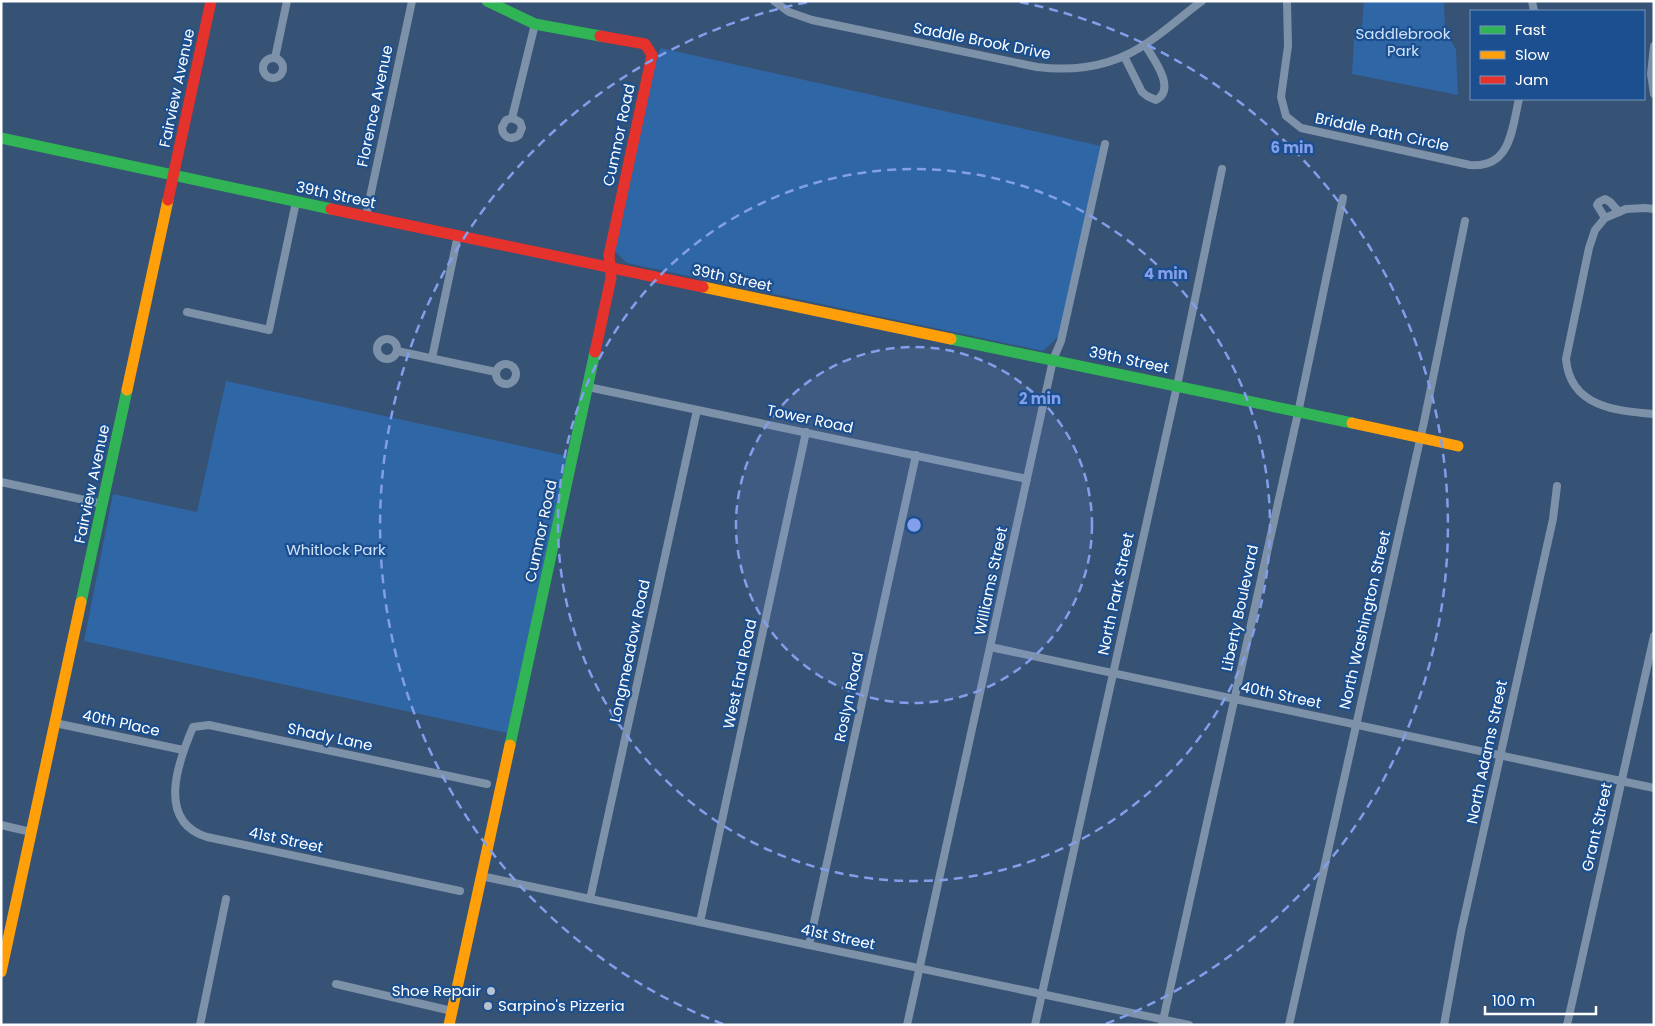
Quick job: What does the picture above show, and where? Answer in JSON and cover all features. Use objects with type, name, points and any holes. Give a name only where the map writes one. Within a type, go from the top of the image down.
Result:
[{"type":"street","name":"Fairview Avenue","points":[[1,972],[211,1]]},
{"type":"street","points":[[275,58],[287,1]]},
{"type":"street","name":"Florence Avenue","points":[[366,216],[412,1]]},
{"type":"street","points":[[487,1],[535,24],[512,118]]},
{"type":"street","name":"Saddle Brook Drive","points":[[774,1],[789,12],[812,20],[1037,68],[1066,69],[1086,68],[1104,64],[1124,56],[1146,44],[1202,1]]},
{"type":"street","name":"Briddle Path Circle","points":[[1287,1],[1288,46],[1281,97],[1286,116],[1301,128],[1480,165],[1494,161],[1507,147],[1518,100]]},
{"type":"street","name":"Cumnor Road","points":[[449,1025],[611,278],[609,255],[652,54],[644,44],[535,24]]},
{"type":"street","points":[[1124,56],[1142,92],[1156,100],[1161,97],[1164,91],[1165,82],[1146,44]]},
{"type":"street","points":[[1654,46],[1651,74],[1654,94]]},
{"type":"street","name":"39th Street","points":[[1,138],[173,176],[1458,446]]},
{"type":"street","name":"Williams Street","points":[[906,1025],[1053,360],[1061,340],[1105,144]]},
{"type":"street","name":"North Park Street","points":[[1035,1025],[1177,386],[1222,170]]},
{"type":"street","name":"Liberty Boulevard","points":[[1163,1022],[1344,198]]},
{"type":"street","points":[[1605,218],[1597,205],[1605,199],[1610,202],[1616,213]]},
{"type":"street","points":[[187,312],[269,330],[296,202]]},
{"type":"street","points":[[1654,210],[1630,208],[1605,218],[1596,230],[1589,248],[1567,355],[1567,368],[1573,383],[1583,395],[1594,403],[1632,413],[1654,414]]},
{"type":"street","name":"North Washington Street","points":[[1289,1025],[1465,221]]},
{"type":"street","points":[[432,358],[458,236]]},
{"type":"street","points":[[397,351],[496,372]]},
{"type":"street","name":"Tower Road","points":[[588,387],[1027,479]]},
{"type":"street","name":"Longmeadow Road","points":[[590,899],[697,410]]},
{"type":"street","name":"West End Road","points":[[700,922],[806,432]]},
{"type":"street","name":"Roslyn Road","points":[[809,945],[916,455]]},
{"type":"street","points":[[1,482],[103,504]]},
{"type":"street","name":"North Adams Street","points":[[1444,1025],[1461,932],[1553,519],[1557,486]]},
{"type":"street","name":"Grant Street","points":[[1567,1025],[1654,636]]},
{"type":"street","name":"40th Street","points":[[990,647],[1654,788]]},
{"type":"street","name":"40th Place","points":[[54,723],[183,750]]},
{"type":"street","name":"Shady Lane","points":[[183,750],[192,727],[209,725],[486,784]]},
{"type":"street","name":"41st Street","points":[[183,750],[174,791],[174,801],[180,819],[196,833],[224,841],[460,891]]},
{"type":"street","points":[[1,826],[31,832]]},
{"type":"street","name":"41st Street","points":[[481,876],[1042,994],[1163,1022],[1189,1025]]},
{"type":"street","points":[[200,1025],[226,899]]},
{"type":"street","points":[[336,984],[452,1011]]},
{"type":"green space","name":"Saddlebrook Park","points":[[1364,1],[1444,1],[1445,32],[1456,49],[1458,95],[1352,74],[1354,39],[1362,26]]},
{"type":"green space","points":[[661,48],[1101,146],[1059,336],[1043,351],[627,263],[615,251],[656,57]]},
{"type":"green space","name":"Whitlock Park","points":[[226,381],[567,456],[507,733],[84,641],[113,494],[197,512]]},
{"type":"traffic: fast","points":[[487,1],[535,24],[600,36]]},
{"type":"traffic: fast","points":[[1,138],[331,209]]},
{"type":"traffic: fast","points":[[951,339],[1352,423]]},
{"type":"traffic: fast","points":[[510,745],[595,352]]},
{"type":"traffic: fast","points":[[81,602],[127,390]]},
{"type":"traffic: slow","points":[[127,390],[168,200]]},
{"type":"traffic: slow","points":[[703,287],[951,339]]},
{"type":"traffic: slow","points":[[1352,423],[1458,446]]},
{"type":"traffic: slow","points":[[1,972],[81,602]]},
{"type":"traffic: slow","points":[[449,1025],[510,745]]},
{"type":"traffic: jam","points":[[168,200],[211,1]]},
{"type":"traffic: jam","points":[[595,352],[611,278],[609,255],[652,55],[645,44],[600,36]]},
{"type":"traffic: jam","points":[[331,209],[703,287]]},
{"type":"place","name":"Shoe Repair","points":[[491,991]]},
{"type":"place","name":"Sarpino's Pizzeria","points":[[488,1006]]}]
